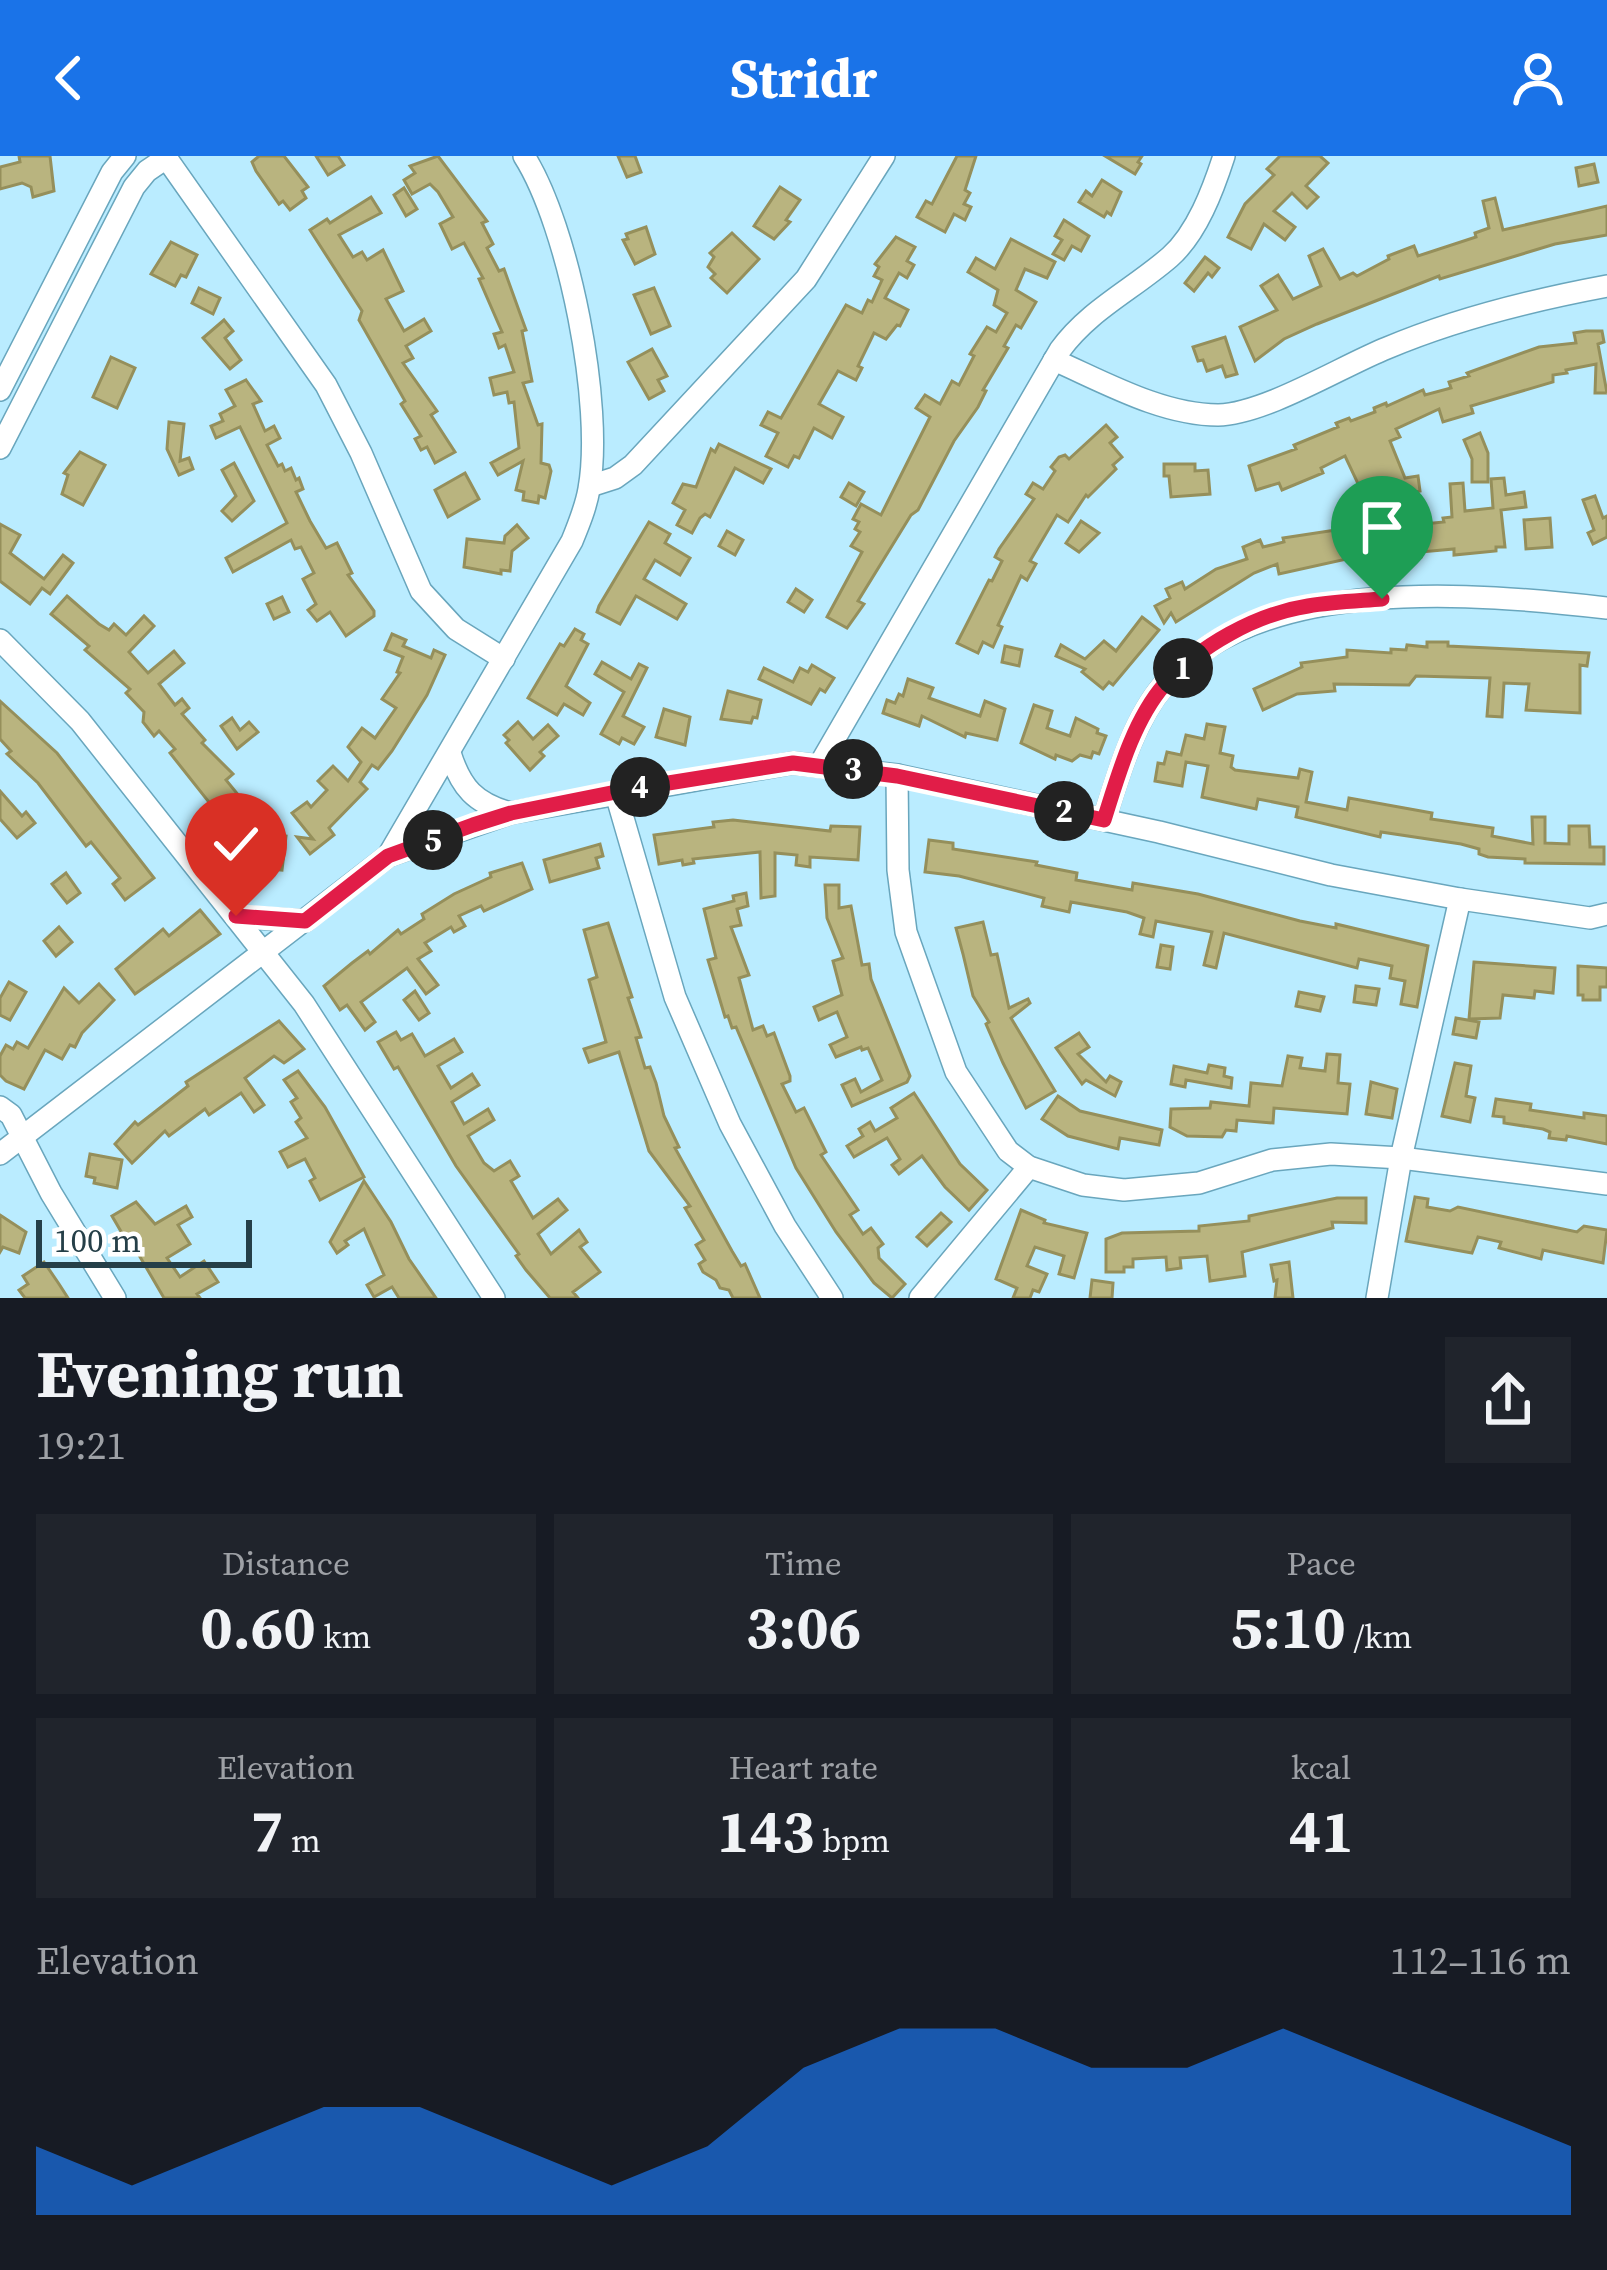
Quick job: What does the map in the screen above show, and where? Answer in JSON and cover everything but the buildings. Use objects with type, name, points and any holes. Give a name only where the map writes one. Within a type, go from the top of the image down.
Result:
[{"type":"street","points":[[0,390],[112,172],[125,156]]},
{"type":"street","points":[[388,856],[572,542],[590,486],[586,379],[568,266],[549,201],[524,156]]},
{"type":"street","points":[[590,486],[615,478],[633,465],[780,311],[832,244],[884,156]]},
{"type":"street","points":[[820,764],[1054,360],[1079,324],[1173,254],[1210,197],[1224,156]]},
{"type":"street","points":[[0,448],[134,187],[166,157],[326,385],[421,591],[456,628],[504,659]]},
{"type":"street","points":[[1054,360],[1173,408],[1222,415],[1285,394],[1433,330],[1539,299],[1607,286]]},
{"type":"street","points":[[15,361],[38,375]]},
{"type":"street","points":[[1104,820],[1135,736],[1162,687],[1200,653],[1247,626],[1304,606],[1382,599],[1530,599],[1607,608]]},
{"type":"street","points":[[0,642],[80,721],[265,953],[336,1049],[494,1298]]},
{"type":"street","points":[[450,753],[469,793],[486,806],[511,813]]},
{"type":"street","points":[[0,1154],[388,856],[511,813],[793,763],[897,776],[1331,875],[1460,899],[1590,918],[1607,914]]},
{"type":"street","points":[[897,776],[898,870],[906,932],[956,1072],[1008,1151],[1029,1167],[1083,1184],[1124,1190],[1199,1183],[1272,1160],[1331,1154],[1607,1184]]},
{"type":"street","points":[[616,794],[675,997],[730,1124],[785,1226],[832,1298]]},
{"type":"street","points":[[1377,1298],[1401,1158],[1460,899]]},
{"type":"street","points":[[236,916],[305,921]]},
{"type":"street","points":[[0,1107],[11,1115],[115,1298]]},
{"type":"street","points":[[920,1298],[1029,1167]]},
{"type":"route","points":[[236,916],[305,921],[388,856],[511,813],[793,763],[897,776],[1104,820],[1135,736],[1162,687],[1200,653],[1247,626],[1304,606],[1382,599]]}]
